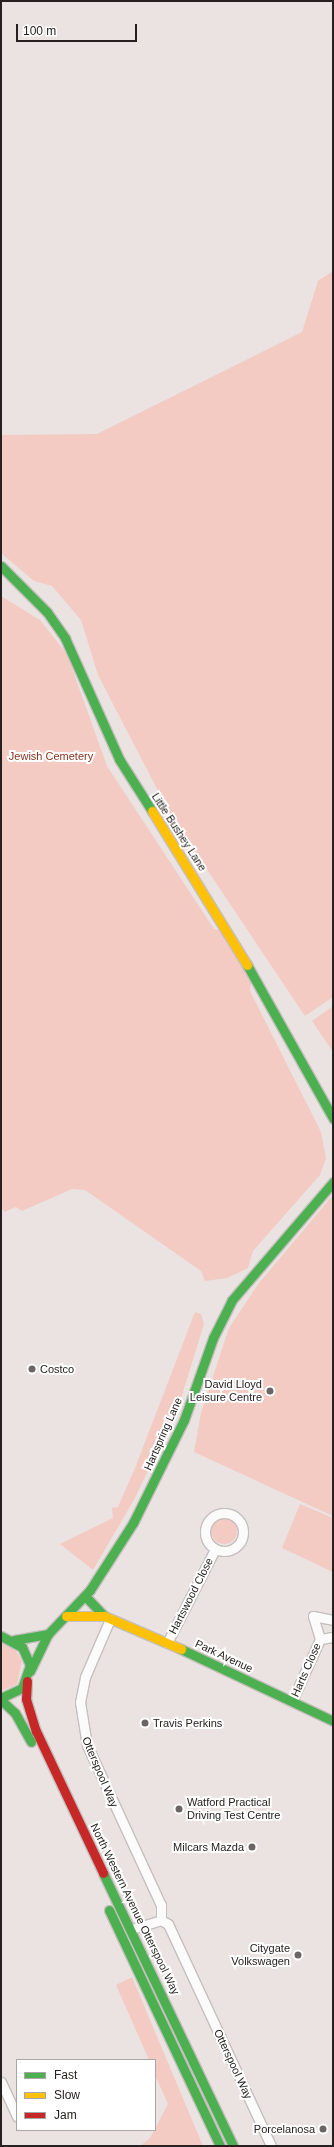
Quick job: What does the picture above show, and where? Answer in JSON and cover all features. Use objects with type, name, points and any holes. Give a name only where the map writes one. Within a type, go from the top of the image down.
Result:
[{"type":"main road","name":"Little Bushey Lane","points":[[1,566],[47,612],[65,638],[119,759],[222,920],[333,1118]]},
{"type":"main road","name":"Hartspring Lane","points":[[28,1676],[48,1634],[85,1596],[133,1523],[161,1470],[184,1420],[213,1338],[232,1300],[333,1182]]},
{"type":"main road","name":"Park Avenue","points":[[85,1596],[107,1617],[167,1643],[333,1721]]},
{"type":"main road","name":"Park Avenue","points":[[66,1616],[107,1617]]},
{"type":"main road","points":[[1,1636],[14,1640],[48,1634]]},
{"type":"main road","points":[[1,1699],[16,1694],[28,1676],[26,1652],[14,1640]]},
{"type":"main road","name":"North Western Avenue Otterspool Way","points":[[28,1676],[26,1699],[36,1731],[132,1929],[233,2146]]},
{"type":"main road","name":"North Western Avenue Otterspool Way","points":[[1,1699],[15,1712],[26,1732],[220,2146]]},
{"type":"main road","points":[[167,2003],[242,2146]]},
{"type":"main road","points":[[201,2106],[214,2146]]},
{"type":"street","name":"Hartswood Close","points":[[221,1512],[234,1515],[243,1530],[240,1543],[229,1550],[215,1549],[205,1536],[206,1523],[221,1512]]},
{"type":"street","name":"Hartswood Close","points":[[167,1643],[215,1549]]},
{"type":"street","name":"Harts Close","points":[[292,1702],[320,1639],[313,1616],[320,1615],[333,1620]]},
{"type":"street","name":"Otterspool Way","points":[[107,1617],[85,1676],[80,1702],[81,1725],[98,1772],[161,1905],[161,1920],[168,1924],[271,2146]]},
{"type":"street","name":"Harts Close","points":[[320,1639],[333,1637]]},
{"type":"street","points":[[132,1929],[161,1920]]},
{"type":"street","points":[[1,2082],[16,2114]]},
{"type":"green space","points":[[333,271],[333,997],[305,1016],[170,814],[98,675],[81,620],[52,586],[34,581],[1,553],[1,435],[97,434],[302,332],[318,281]]},
{"type":"green space","name":"Jewish Cemetery","points":[[1,596],[40,620],[67,654],[107,766],[214,929],[222,931],[251,982],[250,991],[321,1132],[326,1158],[320,1175],[253,1251],[248,1268],[227,1278],[205,1281],[201,1271],[85,1190],[72,1189],[22,1211],[16,1207],[4,1212],[1,1206]]},
{"type":"green space","points":[[333,1006],[333,1052],[312,1021]]},
{"type":"green space","name":"David Lloyd Leisure Centre","points":[[333,1195],[333,1516],[194,1452],[201,1413],[229,1328],[259,1283]]},
{"type":"green space","points":[[195,1312],[201,1314],[204,1324],[178,1408],[135,1498],[93,1570],[60,1544],[113,1518],[112,1508],[118,1507],[135,1468]]},
{"type":"green space","points":[[300,1504],[333,1518],[333,1572],[282,1548]]},
{"type":"green space","points":[[224,1518],[233,1522],[237,1531],[233,1540],[224,1544],[215,1540],[211,1531],[215,1522]]},
{"type":"green space","points":[[1,1643],[14,1648],[22,1661],[17,1684],[1,1691]]},
{"type":"green space","points":[[132,1977],[203,2146],[140,2146],[150,2138],[154,2131],[156,2131],[156,2127],[168,2104],[156,2077],[156,2059],[149,2059],[116,1985]]},
{"type":"traffic: fast","points":[[1,566],[47,612],[65,638],[119,759],[152,811]]},
{"type":"traffic: fast","points":[[247,965],[333,1118]]},
{"type":"traffic: fast","points":[[30,1671],[48,1634],[90,1590],[133,1523],[184,1420],[213,1338],[232,1300],[333,1182]]},
{"type":"traffic: fast","points":[[85,1596],[104,1616]]},
{"type":"traffic: fast","points":[[14,1640],[48,1634]]},
{"type":"traffic: fast","points":[[1,1636],[22,1647],[30,1665],[22,1688],[1,1698]]},
{"type":"traffic: fast","points":[[181,1649],[333,1721]]},
{"type":"traffic: fast","points":[[1,1700],[15,1713],[31,1742]]},
{"type":"traffic: fast","points":[[103,1873],[233,2146]]},
{"type":"traffic: fast","points":[[109,1910],[220,2146]]},
{"type":"traffic: slow","points":[[152,811],[247,965]]},
{"type":"traffic: slow","points":[[66,1616],[104,1616],[181,1649]]},
{"type":"traffic: jam","points":[[27,1681],[26,1699],[36,1731],[103,1873]]},
{"type":"place","name":"Costco","points":[[32,1369]]},
{"type":"place","name":"David Lloyd Leisure Centre","points":[[270,1391]]},
{"type":"place","name":"Travis Perkins","points":[[145,1723]]},
{"type":"place","name":"Watford Practical Driving Test Centre","points":[[179,1809]]},
{"type":"place","name":"Milcars Mazda","points":[[252,1847]]},
{"type":"place","name":"Citygate Volkswagen","points":[[298,1955]]},
{"type":"place","name":"Porcelanosa","points":[[323,2129]]}]
